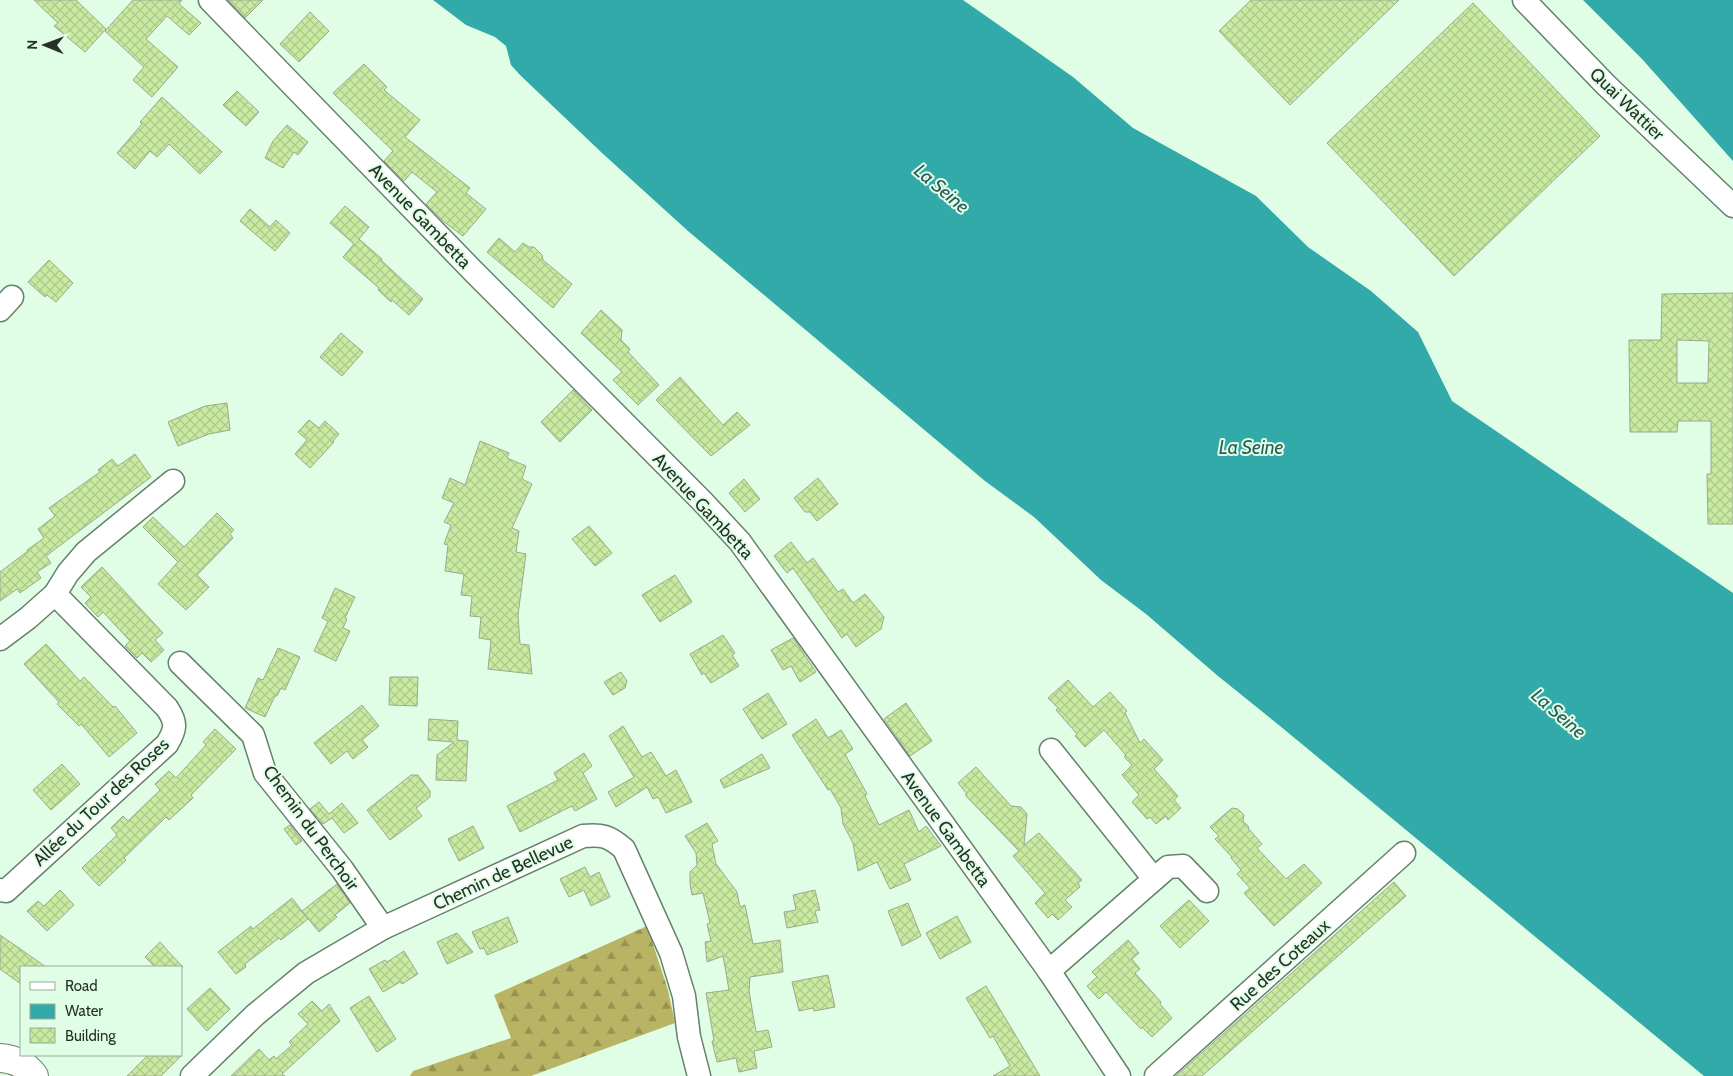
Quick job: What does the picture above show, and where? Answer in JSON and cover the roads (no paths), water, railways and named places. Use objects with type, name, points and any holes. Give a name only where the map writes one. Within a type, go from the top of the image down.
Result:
[{"type":"street","name":"Avenue Gambetta","points":[[210,0],[740,542],[1049,972],[1119,1076]]},
{"type":"street","name":"Quai Wattier","points":[[1524,0],[1605,84],[1733,206]]},
{"type":"street","points":[[0,639],[55,594],[68,573],[86,552],[173,481]]},
{"type":"street","name":"Allée du Tour des Roses","points":[[0,890],[6,891],[167,744],[174,732],[173,718],[167,708],[55,594]]},
{"type":"street","name":"Chemin du Perchoir","points":[[180,663],[253,735],[265,773],[342,868],[383,928]]},
{"type":"street","points":[[1051,750],[1154,879]]},
{"type":"street","name":"Chemin de Bellevue","points":[[192,1076],[255,1015],[306,973],[383,928],[582,836],[599,834],[613,839],[624,849],[671,953],[684,996],[689,1037],[698,1076]]},
{"type":"street","name":"Rue des Coteaux","points":[[1156,1076],[1404,853]]},
{"type":"street","points":[[1049,972],[1168,867],[1183,866],[1207,891]]},
{"type":"street","points":[[0,1058],[20,1063],[29,1069],[34,1076]]},
{"type":"water","name":"La Seine","points":[[433,0],[963,0],[1073,77],[1133,128],[1256,196],[1308,247],[1371,291],[1418,332],[1452,401],[1733,593],[1733,1076],[1704,1076],[1218,676],[1146,614],[1101,580],[1034,517],[985,481],[688,231],[520,75],[511,65],[506,46],[495,37],[466,25]]},
{"type":"water","points":[[1583,0],[1733,0],[1733,161],[1642,59]]}]
